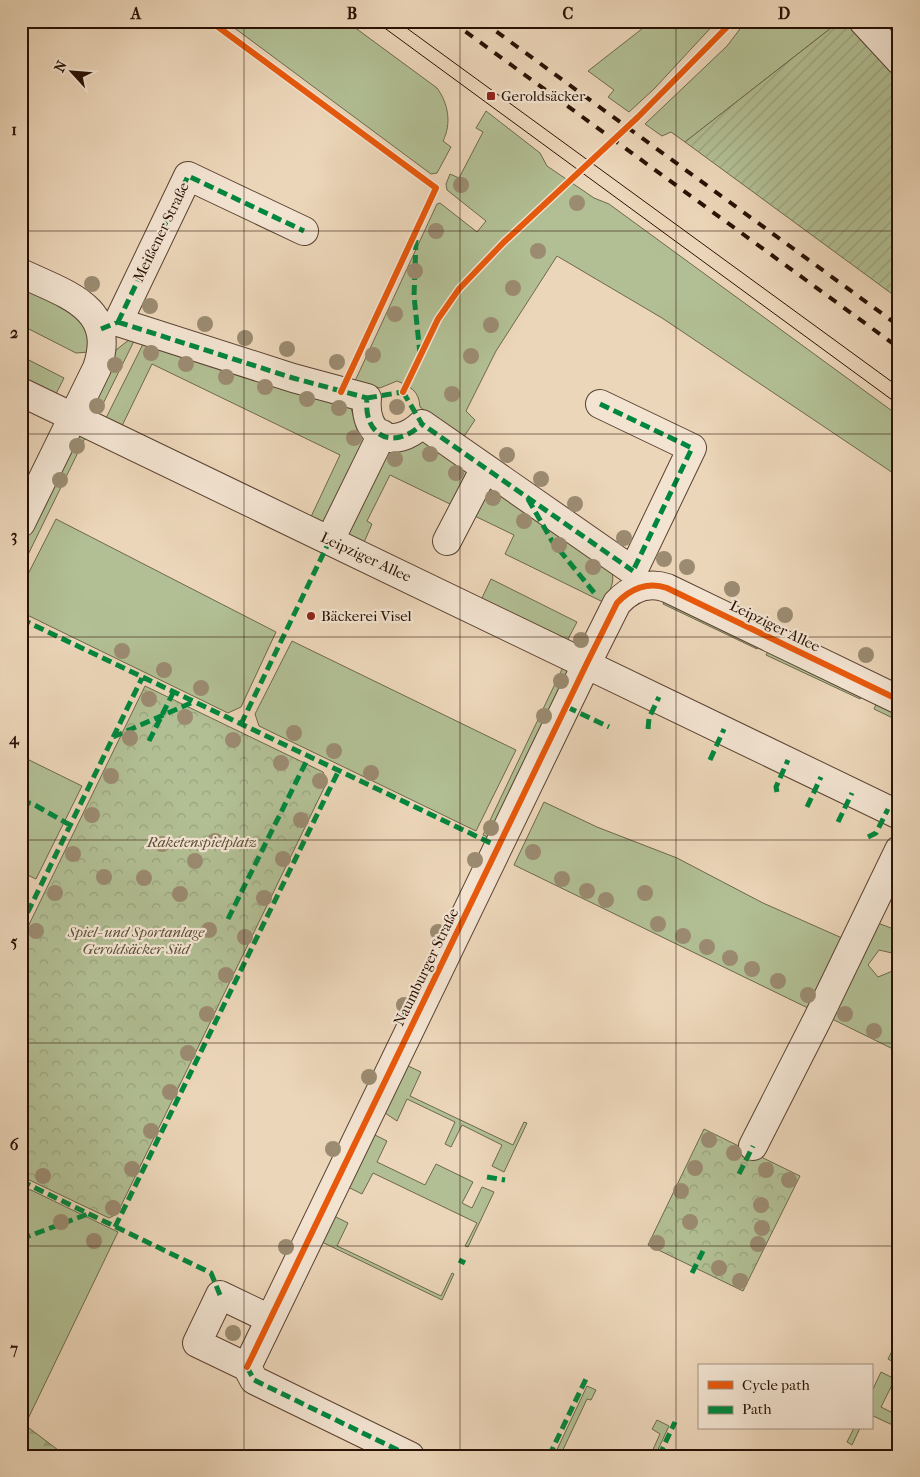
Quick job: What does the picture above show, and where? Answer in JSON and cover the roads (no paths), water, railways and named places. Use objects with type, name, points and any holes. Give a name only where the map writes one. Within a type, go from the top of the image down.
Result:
[{"type":"street","points":[[863,21],[899,60]]},
{"type":"street","name":"Meißener Straße","points":[[21,523],[101,358],[109,325],[188,176],[304,231]]},
{"type":"street","points":[[21,273],[79,301],[109,325],[367,398],[365,411],[369,423],[390,438],[401,438],[411,435],[422,424],[486,468],[636,579],[692,448],[600,404]]},
{"type":"street","name":"Leipziger Allee","points":[[21,392],[899,814]]},
{"type":"street","points":[[330,540],[382,434]]},
{"type":"street","points":[[447,541],[486,468]]},
{"type":"street","name":"Leipziger Allee","points":[[636,579],[680,593],[899,700]]},
{"type":"street","name":"Naumburger Straße","points":[[247,1367],[587,663],[617,603],[636,579]]},
{"type":"street","points":[[753,1146],[817,1020],[899,850]]},
{"type":"street","points":[[270,1319],[220,1295],[197,1343],[247,1367],[254,1380],[410,1456]]},
{"type":"tram line","points":[[375,21],[899,405]]},
{"type":"tram line","points":[[397,21],[899,387]]},
{"type":"railway","points":[[451,21],[899,348]]},
{"type":"railway","points":[[482,21],[899,326]]},
{"type":"place","name":"Geroldsäcker","points":[[491,96]]},
{"type":"place","name":"Bäckerei Visel","points":[[311,616]]},
{"type":"park label","name":"Raketenspielplatz","points":[[202,842]]},
{"type":"park label","name":"Spiel- und Sportanlage Geroldsäcker Süd","points":[[136,940]]}]
